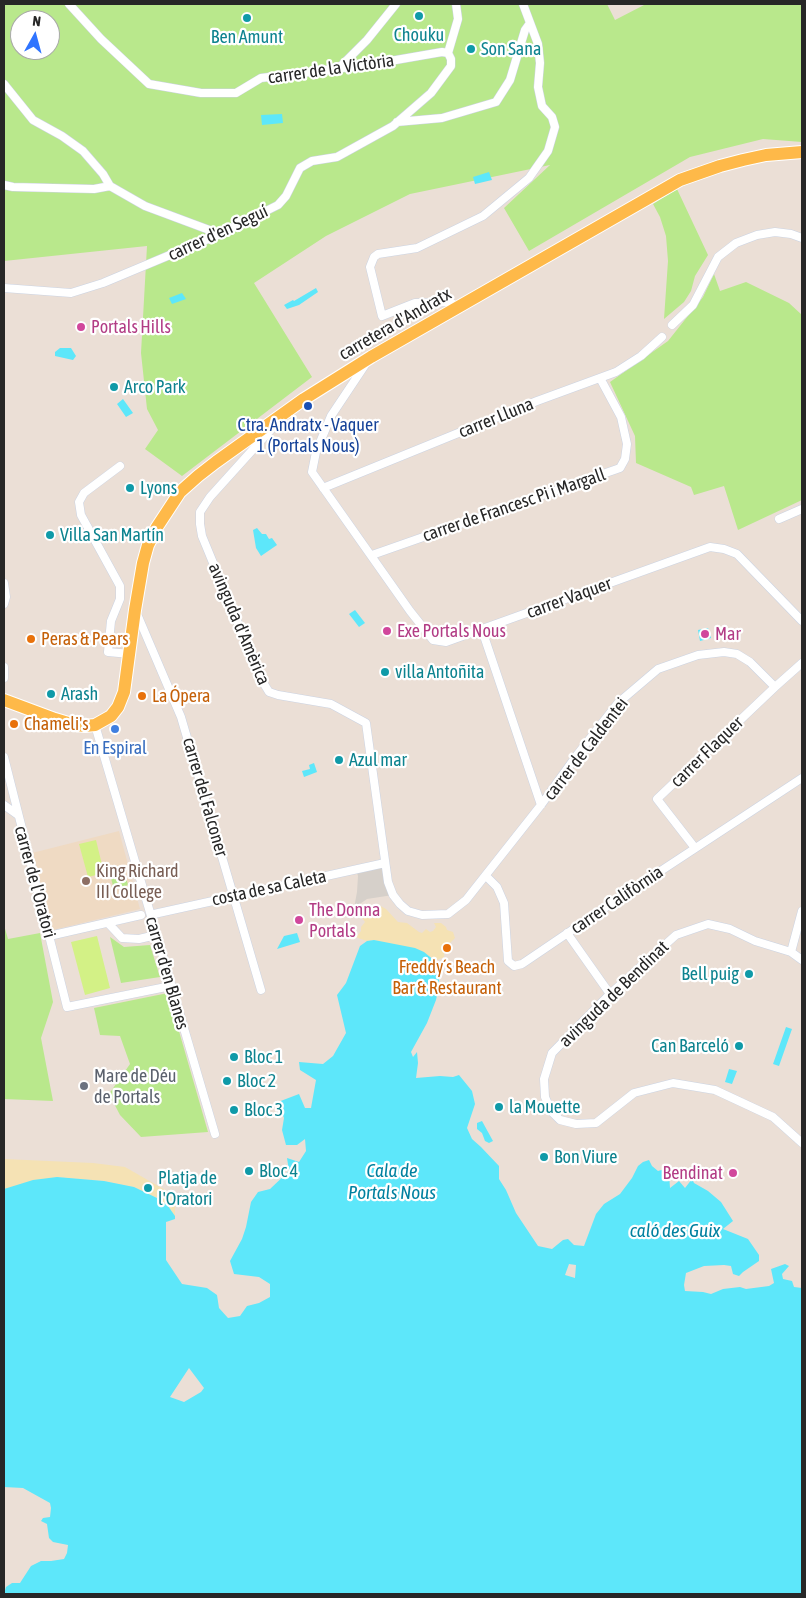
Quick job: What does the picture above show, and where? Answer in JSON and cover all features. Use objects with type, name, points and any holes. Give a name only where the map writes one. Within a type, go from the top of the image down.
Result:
[{"type":"main road","name":"carretera d'Andratx","points":[[95,725],[111,716],[121,702],[124,692],[135,610],[148,545],[171,503],[180,492],[216,462],[291,407],[371,357],[680,180],[743,160],[773,154],[802,152]]},
{"type":"main road","points":[[4,700],[65,722],[85,726],[95,725]]},
{"type":"street","name":"carrer de la Victòria","points":[[70,4],[101,39],[150,84],[201,93],[236,93],[261,78],[442,52],[448,53]]},
{"type":"street","points":[[339,68],[367,40],[396,4]]},
{"type":"street","points":[[397,122],[432,93],[451,66],[452,59],[448,53],[458,19],[456,4]]},
{"type":"street","points":[[458,307],[450,302],[414,303],[382,316],[370,267],[374,257],[378,254],[417,248],[483,216],[529,178],[548,151],[555,127],[552,118],[542,106],[538,87],[540,62],[538,44],[522,4]]},
{"type":"street","name":"carrer d'en Seguí","points":[[4,288],[71,293],[103,283],[220,234],[278,205],[286,196],[300,168],[312,160],[337,157],[397,122],[442,118],[496,102],[510,80],[525,30],[530,23]]},
{"type":"street","points":[[4,84],[33,120],[62,136],[83,151],[103,174],[110,186],[145,206],[220,234]]},
{"type":"street","points":[[4,185],[94,190],[110,186]]},
{"type":"street","points":[[672,325],[693,305],[718,257],[736,243],[756,235],[774,232],[792,234],[802,238]]},
{"type":"street","name":"carrer Lluna","points":[[324,488],[537,401],[616,372],[640,356],[662,337]]},
{"type":"street","name":"carrer Vaquer","points":[[371,357],[331,416],[316,452],[312,472],[410,611],[434,640],[446,642],[482,630],[710,547],[724,549],[737,554],[802,621]]},
{"type":"street","name":"carrer de Francesc Pi i Margall","points":[[372,555],[620,468],[625,459],[627,444],[621,417],[600,378]]},
{"type":"street","name":"avinguda d'Amèrica","points":[[291,407],[210,496],[200,512],[200,524],[208,551],[261,679],[269,692],[331,704],[366,723],[385,863]]},
{"type":"street","points":[[120,466],[84,492],[79,502],[81,515],[120,586],[120,599],[111,621],[108,652],[130,654]]},
{"type":"street","points":[[779,519],[802,509]]},
{"type":"street","points":[[4,583],[6,597],[4,604]]},
{"type":"street","name":"carrer del Falconer","points":[[135,610],[181,717],[261,990]]},
{"type":"street","points":[[482,630],[541,805]]},
{"type":"street","name":"carrer de Caldentei","points":[[385,863],[388,882],[393,895],[408,911],[422,915],[443,914],[453,911],[466,900],[486,876],[618,703],[658,669],[698,655],[724,652],[737,654],[750,662],[775,686]]},
{"type":"street","name":"carrer Flaquer","points":[[695,848],[657,799],[775,686],[802,663]]},
{"type":"street","points":[[4,667],[4,678]]},
{"type":"street","name":"carrer d'en Blanes","points":[[95,725],[170,986],[215,1134]]},
{"type":"street","name":"carrer de l'Oratori","points":[[4,758],[67,1007],[170,986]]},
{"type":"street","name":"carrer Califòrnia","points":[[486,876],[497,887],[504,903],[508,961],[514,966],[522,964],[802,778]]},
{"type":"street","points":[[4,805],[18,815]]},
{"type":"street","name":"costa de sa Caleta","points":[[154,914],[385,863]]},
{"type":"street","points":[[791,952],[802,911]]},
{"type":"street","points":[[49,936],[142,916]]},
{"type":"street","points":[[108,923],[122,938],[139,939],[156,935]]},
{"type":"street","name":"avinguda de Bendinat","points":[[802,960],[791,952],[755,941],[730,928],[708,924],[676,935],[610,994],[552,1053],[544,1079],[545,1097],[551,1111],[560,1120],[576,1124],[596,1123],[634,1093],[673,1083],[715,1090],[773,1117],[802,1143]]},
{"type":"street","points":[[566,933],[610,994]]},
{"type":"shaded area","name":"King Richard III College","points":[[119,831],[140,909],[53,930],[32,853]]},
{"type":"shaded area","points":[[385,863],[393,895],[367,899],[354,908],[358,876],[356,869]]},
{"type":"green space","points":[[4,4],[607,4],[615,20],[646,4],[802,4],[802,142],[763,139],[690,157],[529,251],[504,208],[550,165],[410,194],[326,236],[254,283],[312,377],[182,476],[145,449],[158,430],[147,409],[141,353],[147,246],[4,261]]},
{"type":"green space","points":[[677,189],[708,255],[695,276],[691,291],[684,302],[664,319],[668,261],[666,236],[660,217],[653,204]]},
{"type":"green space","points":[[714,274],[720,291],[746,282],[789,303],[802,315],[802,500],[738,530],[724,486],[694,495],[691,487],[636,463],[635,436],[610,382],[668,341],[703,297]]},
{"type":"green space","points":[[96,840],[104,873],[88,877],[79,844]]},
{"type":"green space","points":[[124,871],[128,885],[114,889],[110,875]]},
{"type":"green space","points":[[4,925],[8,939],[40,933],[53,1002],[41,1038],[53,1101],[4,1099]]},
{"type":"green space","points":[[97,936],[110,988],[85,995],[71,942]]},
{"type":"green space","points":[[110,937],[124,947],[150,945],[160,977],[121,983]]},
{"type":"green space","points":[[168,993],[208,1132],[141,1137],[120,1115],[109,1094],[130,1064],[120,1036],[100,1035],[94,1008]]},
{"type":"sand","points":[[377,904],[386,909],[398,922],[407,923],[419,932],[422,933],[426,929],[430,932],[433,931],[436,927],[434,923],[441,923],[447,930],[453,932],[455,938],[450,943],[445,944],[444,957],[435,961],[430,956],[374,940],[367,941],[356,937],[365,922],[360,915],[368,908]]},
{"type":"sand","name":"Platja de l'Oratori","points":[[4,1159],[93,1163],[125,1167],[174,1195],[178,1205],[175,1207],[175,1216],[168,1206],[157,1198],[134,1187],[104,1181],[57,1177],[4,1189]]},
{"type":"water","points":[[282,114],[283,123],[262,125],[261,115]]},
{"type":"water","points":[[489,172],[492,180],[475,184],[473,177]]},
{"type":"water","points":[[316,288],[318,292],[299,305],[287,309],[284,305],[294,301]]},
{"type":"water","points":[[182,293],[186,299],[172,304],[169,298]]},
{"type":"water","points":[[60,348],[71,348],[76,356],[73,360],[55,356],[55,352]]},
{"type":"water","points":[[123,399],[133,413],[126,417],[117,404]]},
{"type":"water","points":[[257,528],[262,534],[266,534],[269,539],[272,538],[277,545],[261,556],[256,548],[253,530]]},
{"type":"water","points":[[355,610],[365,623],[359,627],[349,614]]},
{"type":"water","points":[[708,628],[711,638],[700,641],[698,630]]},
{"type":"water","points":[[314,763],[317,772],[304,777],[302,771],[310,769],[309,765]]},
{"type":"water","points":[[297,933],[300,942],[277,949],[284,936]]},
{"type":"water","points":[[374,940],[415,948],[424,952],[435,961],[439,976],[436,1000],[427,1023],[411,1052],[413,1057],[417,1052],[416,1078],[453,1077],[459,1075],[472,1091],[475,1104],[467,1128],[472,1139],[499,1166],[499,1179],[516,1213],[538,1246],[552,1249],[563,1240],[568,1239],[574,1245],[584,1246],[596,1214],[604,1204],[620,1194],[638,1166],[649,1160],[658,1171],[665,1169],[669,1174],[670,1188],[679,1181],[685,1188],[692,1179],[694,1183],[708,1191],[721,1202],[733,1221],[723,1229],[748,1239],[759,1255],[759,1261],[739,1276],[733,1274],[731,1266],[724,1265],[704,1266],[686,1273],[685,1291],[711,1294],[723,1289],[769,1286],[774,1283],[771,1269],[785,1264],[789,1266],[782,1274],[783,1279],[792,1281],[794,1287],[802,1288],[802,1594],[4,1594],[6,1587],[12,1583],[20,1583],[31,1566],[41,1561],[64,1559],[68,1545],[53,1542],[49,1538],[47,1524],[41,1521],[43,1518],[50,1517],[50,1503],[23,1488],[4,1487],[4,1189],[33,1180],[57,1177],[104,1181],[134,1187],[157,1198],[168,1206],[175,1216],[175,1219],[166,1222],[166,1260],[182,1284],[207,1288],[217,1295],[219,1308],[228,1318],[240,1316],[247,1306],[259,1303],[270,1297],[270,1284],[259,1277],[234,1274],[230,1261],[242,1239],[251,1202],[258,1192],[270,1189],[289,1171],[287,1158],[299,1162],[306,1151],[305,1139],[297,1145],[286,1145],[282,1130],[284,1118],[278,1102],[299,1094],[305,1108],[311,1108],[316,1080],[300,1070],[299,1062],[323,1064],[333,1056],[346,1033],[337,995],[346,983],[360,946],[367,941]],"holes":[[[569,1264],[576,1265],[575,1278],[565,1275]],[[189,1368],[204,1388],[201,1392],[184,1402],[170,1397]]]},
{"type":"water","points":[[786,1027],[792,1029],[779,1066],[773,1064]]},
{"type":"water","points":[[729,1069],[737,1071],[732,1084],[725,1082]]},
{"type":"water","points":[[482,1121],[493,1141],[489,1143],[485,1141],[482,1133],[477,1129],[477,1123]]},
{"type":"place","name":"Chouku","points":[[419,16]]},
{"type":"place","name":"Ben Amunt","points":[[247,18]]},
{"type":"place","name":"Son Sana","points":[[471,49]]},
{"type":"place","name":"Portals Hills","points":[[81,327]]},
{"type":"place","name":"Arco Park","points":[[114,387]]},
{"type":"place","name":"Ctra. Andratx - Vaquer 1 (Portals Nous)","points":[[308,406]]},
{"type":"place","name":"Lyons","points":[[130,488]]},
{"type":"place","name":"Villa San Martín","points":[[50,535]]},
{"type":"place","name":"Exe Portals Nous","points":[[387,631]]},
{"type":"place","name":"Mar","points":[[705,634]]},
{"type":"place","name":"Peras & Pears","points":[[31,639]]},
{"type":"place","name":"villa Antoñita","points":[[385,672]]},
{"type":"place","name":"Arash","points":[[51,694]]},
{"type":"place","name":"La Ópera","points":[[142,696]]},
{"type":"place","name":"Chameli's","points":[[14,724]]},
{"type":"place","name":"En Espiral","points":[[115,729]]},
{"type":"place","name":"Azul mar","points":[[339,760]]},
{"type":"place","name":"King Richard III College","points":[[86,881]]},
{"type":"place","name":"The Donna Portals","points":[[299,920]]},
{"type":"place","name":"Freddy´s Beach Bar & Restaurant","points":[[447,948]]},
{"type":"place","name":"Bell puig","points":[[749,974]]},
{"type":"place","name":"Can Barceló","points":[[739,1046]]},
{"type":"place","name":"Bloc 1","points":[[234,1057]]},
{"type":"place","name":"Bloc 2","points":[[227,1081]]},
{"type":"place","name":"Mare de Déu de Portals","points":[[84,1086]]},
{"type":"place","name":"la Mouette","points":[[499,1107]]},
{"type":"place","name":"Bloc 3","points":[[234,1110]]},
{"type":"place","name":"Bon Viure","points":[[544,1157]]},
{"type":"place","name":"Bloc 4","points":[[249,1171]]},
{"type":"place","name":"Bendinat","points":[[733,1173]]},
{"type":"place","name":"Platja de l'Oratori","points":[[148,1188]]},
{"type":"water label","name":"Cala de Portals Nous","points":[[392,1182]]},
{"type":"water label","name":"caló des Guix","points":[[675,1231]]}]
